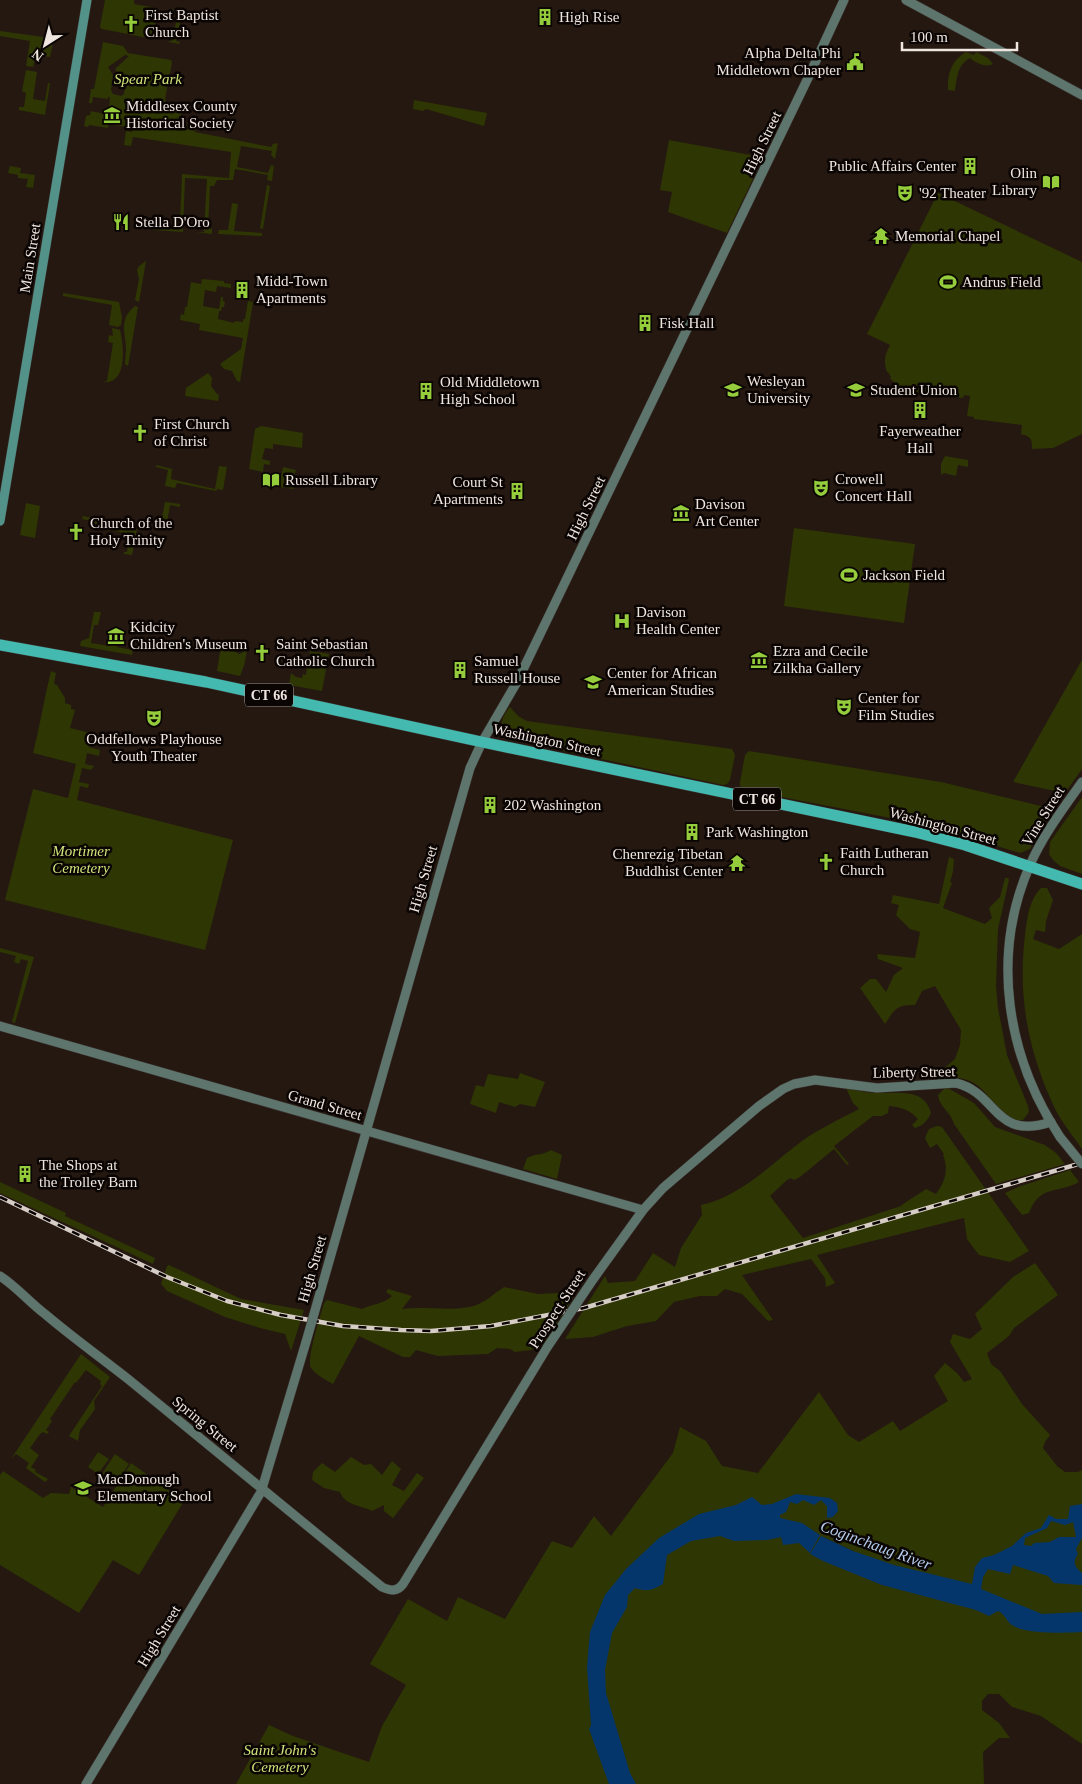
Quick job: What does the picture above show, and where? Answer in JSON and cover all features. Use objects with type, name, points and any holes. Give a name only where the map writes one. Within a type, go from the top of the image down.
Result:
[{"type":"highway","name":"Washington Street","points":[[0,645],[206,682],[482,742],[915,832],[964,845],[1082,884]]},
{"type":"main road","name":"Main Street","points":[[0,521],[87,0]]},
{"type":"street","name":"High Street","points":[[86,1784],[262,1489],[306,1342],[465,785],[482,742],[517,682],[844,0]]},
{"type":"street","points":[[906,0],[1082,95]]},
{"type":"street","name":"Vine Street","points":[[1082,782],[1049,830],[1029,866],[1020,892],[1012,926],[1008,961],[1009,996],[1014,1032],[1024,1068],[1035,1095],[1060,1137],[1082,1164]]},
{"type":"street","name":"Grand Street","points":[[0,1026],[643,1210]]},
{"type":"street","name":"Liberty Street","points":[[794,1084],[815,1080],[877,1088],[956,1083],[965,1085],[973,1090],[996,1114],[1014,1125],[1031,1127],[1051,1122]]},
{"type":"street","name":"Prospect Street","points":[[394,1591],[403,1584],[548,1346],[643,1210],[674,1178],[759,1106],[794,1084]]},
{"type":"street","name":"Spring Street","points":[[0,1276],[97,1357],[128,1379],[382,1586],[394,1591]]},
{"type":"green space","points":[[105,0],[134,0],[134,4],[157,8],[153,39],[102,29],[100,27]]},
{"type":"green space","points":[[173,9],[183,10],[176,41],[180,42],[179,44],[169,42],[172,41],[178,12]]},
{"type":"green space","points":[[0,31],[58,39],[58,41],[53,43],[50,57],[36,55],[33,67],[26,66],[30,41],[0,36]]},
{"type":"green space","name":"Spear Park","points":[[103,42],[123,46],[128,53],[171,60],[165,99],[168,105],[182,108],[180,124],[196,127],[195,132],[271,147],[273,144],[278,143],[275,159],[271,155],[272,151],[241,146],[237,167],[268,173],[271,165],[274,166],[272,181],[267,180],[268,175],[235,169],[233,180],[217,180],[214,186],[210,186],[208,228],[212,229],[212,234],[196,232],[204,232],[207,179],[185,178],[183,232],[153,230],[153,226],[173,228],[174,221],[180,223],[182,174],[229,178],[231,152],[133,137],[131,146],[124,145],[126,131],[132,132],[133,128],[115,125],[117,110],[109,107],[110,97],[108,99],[93,97],[92,103],[89,103],[91,89],[94,89]],"holes":[[[125,55],[129,56],[115,69],[118,74],[124,75],[127,78],[124,94],[121,96],[113,94],[111,90],[113,75],[108,67]]]},
{"type":"green space","points":[[966,52],[974,55],[976,52],[988,58],[993,64],[984,65],[970,58],[960,68],[955,91],[948,90],[948,78],[951,68],[957,59]]},
{"type":"green space","points":[[26,70],[37,72],[33,99],[45,101],[48,83],[50,83],[45,115],[19,110],[19,107],[24,107],[26,93],[22,91]]},
{"type":"green space","points":[[414,100],[487,113],[484,126],[426,109],[423,111],[413,109]]},
{"type":"green space","points":[[91,111],[110,115],[108,128],[84,126],[86,116],[90,115]]},
{"type":"green space","points":[[669,140],[756,156],[760,164],[727,233],[668,212],[672,192],[660,190]]},
{"type":"green space","points":[[10,166],[21,168],[20,173],[35,175],[33,188],[26,187],[28,179],[18,178],[18,175],[8,173]]},
{"type":"green space","points":[[267,185],[270,186],[263,229],[260,228]]},
{"type":"green space","points":[[938,193],[1082,262],[1082,434],[1053,448],[1032,449],[1030,438],[1021,434],[1022,425],[974,419],[974,417],[967,416],[970,396],[964,395],[963,398],[914,392],[914,389],[908,389],[908,391],[897,386],[890,378],[885,361],[890,345],[867,334]]},
{"type":"green space","points":[[232,203],[238,204],[234,231],[262,233],[262,236],[218,234],[219,230],[228,230]]},
{"type":"green space","points":[[146,261],[139,302],[135,300],[139,279],[137,270]]},
{"type":"green space","points":[[202,279],[224,281],[224,283],[231,284],[231,288],[217,286],[216,292],[205,290],[203,306],[219,309],[221,297],[223,297],[224,307],[219,311],[218,319],[234,323],[235,321],[243,322],[248,301],[253,302],[240,382],[237,381],[232,371],[224,369],[220,364],[241,349],[243,338],[199,330],[200,324],[180,320],[181,314],[184,315],[185,307],[187,307],[191,282],[201,284]]},
{"type":"green space","points":[[63,293],[119,302],[122,317],[121,325],[118,327],[109,325],[112,305],[63,296]]},
{"type":"green space","points":[[135,306],[138,307],[128,366],[125,364],[124,326],[127,316]]},
{"type":"green space","points":[[112,328],[120,330],[123,345],[122,363],[117,377],[111,381],[103,382],[107,381],[113,343],[108,342],[109,335],[113,336]]},
{"type":"green space","points":[[208,373],[212,378],[211,386],[219,395],[218,401],[185,396],[186,388]]},
{"type":"green space","points":[[261,426],[303,433],[302,448],[273,444],[273,449],[265,448],[262,459],[270,461],[270,465],[264,464],[263,472],[249,469],[255,429]]},
{"type":"green space","points":[[945,456],[968,460],[968,467],[958,465],[956,476],[944,473],[941,475],[941,464]]},
{"type":"green space","points":[[156,465],[172,469],[171,479],[215,489],[219,466],[227,467],[223,490],[217,489],[216,491],[177,483],[175,488],[165,486],[168,470],[156,467]]},
{"type":"green space","points":[[283,467],[296,470],[293,478],[294,489],[279,487]]},
{"type":"green space","points":[[165,502],[180,504],[180,507],[170,505],[167,523],[169,526],[162,525],[161,523]]},
{"type":"green space","points":[[26,503],[40,506],[35,538],[20,535]]},
{"type":"green space","points":[[83,516],[131,526],[137,529],[132,555],[124,554],[124,552],[127,552],[130,534],[104,530],[105,526],[82,519]]},
{"type":"green space","name":"Jackson Field","points":[[794,528],[915,544],[904,623],[784,606]]},
{"type":"green space","points":[[94,612],[101,612],[98,625],[94,625],[91,643],[110,646],[111,641],[118,642],[117,647],[133,650],[132,655],[80,646],[81,641],[89,638]]},
{"type":"green space","points":[[225,646],[236,649],[236,652],[239,654],[243,650],[247,651],[240,676],[217,671],[220,652]]},
{"type":"green space","points":[[310,651],[329,654],[322,691],[289,685],[291,673],[296,677],[302,678],[303,674],[306,675]]},
{"type":"green space","points":[[1082,660],[1082,769],[1065,793],[1013,782]]},
{"type":"green space","name":"Mortimer Cemetery","points":[[51,671],[56,673],[54,684],[57,685],[65,698],[65,703],[71,705],[71,709],[75,710],[70,728],[91,733],[89,747],[100,750],[99,756],[87,753],[85,764],[94,766],[91,770],[82,768],[79,782],[89,784],[88,788],[80,786],[77,800],[233,840],[205,950],[5,900],[33,789],[68,798],[76,764],[33,753]]},
{"type":"green space","points":[[510,707],[518,716],[527,721],[732,749],[735,755],[730,780],[727,784],[723,785],[508,739],[504,736],[501,728]]},
{"type":"green space","points":[[749,751],[941,782],[1045,807],[1049,810],[1049,815],[1030,849],[1020,853],[932,826],[745,790],[740,786],[740,782],[745,755]]},
{"type":"green space","points":[[1082,797],[1082,874],[1060,866],[1049,854],[1050,842]]},
{"type":"green space","points":[[949,857],[954,859],[950,882],[952,883],[943,908],[985,924],[992,918],[989,908],[1000,897],[1005,878],[1009,880],[998,929],[996,986],[1007,1055],[1028,1106],[1029,1112],[1023,1120],[1016,1120],[1003,1113],[972,1082],[957,1078],[935,1076],[955,1059],[960,1045],[961,1030],[935,986],[922,991],[915,1005],[897,1009],[885,1024],[860,988],[870,979],[876,979],[886,992],[894,975],[903,968],[878,959],[877,954],[915,958],[920,932],[910,929],[896,915],[899,905],[891,903],[893,895],[939,904]]},
{"type":"green space","points":[[1041,888],[1047,888],[1053,900],[1046,921],[1045,932],[1036,930],[1033,939],[1059,949],[1082,934],[1082,1149],[1054,1107],[1036,1060],[1026,1019],[1023,978],[1025,935],[1031,904]]},
{"type":"green space","points":[[0,948],[34,957],[15,1023],[12,1022],[28,961],[21,959],[19,964],[14,962],[16,956],[0,952]]},
{"type":"green space","points":[[520,1073],[545,1082],[535,1107],[520,1104],[515,1107],[499,1102],[496,1113],[470,1104],[476,1085],[484,1087],[488,1074],[518,1079]]},
{"type":"green space","points":[[846,1088],[916,1096],[922,1099],[931,1113],[925,1122],[915,1128],[912,1125],[918,1119],[912,1113],[889,1106],[888,1113],[882,1116],[873,1116],[834,1146],[849,1164],[847,1165],[834,1149],[800,1177],[794,1180],[791,1178],[787,1180],[770,1196],[803,1238],[901,1206],[926,1189],[936,1194],[942,1185],[946,1171],[944,1154],[937,1144],[930,1148],[925,1138],[929,1129],[937,1126],[942,1127],[1029,1251],[1010,1262],[979,1255],[967,1239],[964,1218],[817,1255],[835,1283],[826,1287],[825,1278],[811,1259],[742,1275],[773,1320],[768,1321],[742,1294],[725,1289],[717,1296],[700,1296],[674,1302],[656,1321],[627,1326],[593,1337],[565,1339],[605,1276],[608,1283],[635,1281],[653,1253],[675,1267],[681,1248],[702,1215],[701,1205],[729,1195],[754,1179],[802,1141],[859,1109],[853,1103]]},
{"type":"green space","points":[[948,1088],[974,1103],[995,1127],[1045,1145],[1056,1153],[1065,1164],[996,1184],[939,1099],[938,1095]]},
{"type":"green space","points":[[551,1150],[562,1155],[557,1179],[523,1169],[527,1158]]},
{"type":"green space","points":[[1070,1170],[1079,1182],[1044,1194],[1033,1204],[1029,1213],[1022,1215],[1005,1193],[1018,1187]]},
{"type":"green space","points":[[0,1182],[66,1213],[65,1216],[155,1258],[153,1264],[0,1193]]},
{"type":"green space","name":"Saint John's Cemetery","points":[[1035,1263],[1058,1295],[1014,1328],[1009,1336],[987,1353],[991,1364],[1000,1371],[1022,1404],[1050,1435],[1043,1448],[1057,1466],[1065,1472],[1078,1472],[1082,1470],[1082,1744],[1041,1716],[1012,1707],[999,1694],[988,1694],[982,1701],[982,1710],[999,1723],[1010,1738],[999,1738],[983,1752],[984,1784],[236,1784],[269,1725],[293,1736],[369,1762],[382,1726],[406,1685],[370,1664],[408,1599],[447,1621],[458,1597],[505,1619],[552,1541],[572,1548],[594,1516],[611,1536],[673,1453],[680,1427],[706,1441],[722,1466],[758,1473],[819,1392],[848,1435],[859,1442],[893,1421],[900,1431],[948,1401],[934,1376],[945,1363],[964,1382],[972,1379],[950,1342],[953,1334],[970,1339],[982,1329],[975,1314],[1013,1277]],"holes":[[[821,1536],[853,1551],[882,1585],[855,1573]]]},
{"type":"green space","points":[[169,1265],[241,1299],[304,1310],[291,1351],[285,1334],[225,1317],[167,1291],[161,1284]]},
{"type":"green space","points":[[504,1287],[538,1294],[577,1292],[543,1345],[531,1350],[515,1352],[510,1349],[497,1348],[488,1354],[438,1356],[416,1350],[410,1357],[403,1357],[359,1336],[333,1384],[318,1375],[311,1368],[314,1337],[324,1303],[327,1300],[362,1309],[389,1299],[392,1296],[386,1292],[388,1289],[412,1296],[402,1309],[456,1309],[478,1305]]},
{"type":"green space","points":[[81,1354],[110,1377],[94,1401],[95,1409],[80,1430],[78,1441],[69,1436],[102,1386],[100,1384],[101,1381],[86,1370],[75,1382],[50,1419],[52,1421],[46,1430],[49,1432],[47,1434],[43,1432],[40,1434],[30,1448],[39,1455],[31,1467],[36,1470],[35,1472],[48,1479],[45,1482],[26,1468],[29,1463],[16,1454],[11,1459]]},
{"type":"green space","points":[[98,1452],[109,1459],[98,1474],[88,1467]]},
{"type":"green space","points":[[115,1454],[129,1464],[115,1485],[101,1475]]},
{"type":"green space","points":[[351,1457],[364,1465],[371,1464],[382,1475],[392,1461],[401,1469],[392,1485],[404,1491],[417,1473],[424,1478],[393,1518],[384,1511],[384,1505],[372,1511],[349,1503],[342,1497],[340,1492],[324,1488],[312,1480],[313,1472],[322,1463],[335,1472]]},
{"type":"green space","name":"MacDonough Elementary School","points":[[131,1463],[184,1501],[139,1575],[113,1560],[79,1613],[0,1565],[0,1475],[3,1471],[43,1498],[51,1493],[69,1494],[71,1487],[103,1507]]},
{"type":"water","points":[[796,1494],[830,1498],[837,1503],[838,1511],[833,1517],[827,1518],[827,1506],[821,1500],[814,1505],[803,1500],[797,1504],[790,1502],[786,1512],[780,1515],[780,1518],[802,1523],[820,1535],[810,1553],[799,1543],[783,1545],[781,1537],[767,1540],[734,1541],[720,1536],[691,1541],[667,1555],[663,1584],[650,1590],[635,1588],[628,1595],[627,1607],[612,1633],[605,1670],[606,1693],[630,1773],[636,1784],[609,1784],[589,1729],[591,1725],[587,1667],[590,1632],[605,1595],[626,1569],[659,1538],[699,1514],[736,1505],[752,1497],[762,1505],[772,1504]]},
{"type":"water","points":[[1082,1504],[1082,1538],[1076,1549],[1078,1554],[1075,1562],[1082,1573],[1082,1585],[1054,1583],[1048,1576],[1013,1565],[1010,1574],[988,1569],[983,1577],[981,1589],[1042,1614],[1082,1612],[1082,1632],[1046,1632],[1018,1628],[1012,1625],[998,1611],[989,1616],[976,1610],[882,1585],[810,1554],[821,1536],[853,1551],[894,1565],[972,1584],[975,1567],[982,1558],[994,1555],[1012,1546],[1026,1533],[1041,1528],[1049,1515],[1056,1519],[1068,1519],[1070,1506]],"holes":[[[1051,1521],[1065,1525],[1073,1522],[1076,1537],[1059,1537],[1050,1542],[1034,1543],[1031,1546],[1024,1545],[1025,1538],[1047,1528]]]},
{"type":"railway","points":[[0,1197],[167,1277],[227,1301],[281,1315],[343,1326],[431,1331],[491,1326],[584,1308],[1082,1163]]},
{"type":"place","name":"High Rise","points":[[545,17]]},
{"type":"place","name":"First Baptist Church","points":[[131,24]]},
{"type":"place","name":"Alpha Delta Phi Middletown Chapter","points":[[855,62]]},
{"type":"place","name":"Middlesex County Historical Society","points":[[112,115]]},
{"type":"place","name":"Public Affairs Center","points":[[970,166]]},
{"type":"place","name":"Olin Library","points":[[1051,182]]},
{"type":"place","name":"'92 Theater","points":[[905,193]]},
{"type":"place","name":"Stella D'Oro","points":[[121,222]]},
{"type":"place","name":"Memorial Chapel","points":[[881,236]]},
{"type":"place","name":"Andrus Field","points":[[948,282]]},
{"type":"place","name":"Midd-Town Apartments","points":[[242,290]]},
{"type":"place","name":"Fisk Hall","points":[[645,323]]},
{"type":"place","name":"Wesleyan University","points":[[733,390]]},
{"type":"place","name":"Student Union","points":[[856,390]]},
{"type":"place","name":"Old Middletown High School","points":[[426,391]]},
{"type":"place","name":"Fayerweather Hall","points":[[920,410]]},
{"type":"place","name":"First Church of Christ","points":[[140,433]]},
{"type":"place","name":"Russell Library","points":[[271,480]]},
{"type":"place","name":"Crowell Concert Hall","points":[[821,488]]},
{"type":"place","name":"Court St Apartments","points":[[517,491]]},
{"type":"place","name":"Davison Art Center","points":[[681,513]]},
{"type":"place","name":"Church of the Holy Trinity","points":[[76,532]]},
{"type":"place","name":"Jackson Field","points":[[849,575]]},
{"type":"place","name":"Davison Health Center","points":[[622,621]]},
{"type":"place","name":"Kidcity Children's Museum","points":[[116,636]]},
{"type":"place","name":"Saint Sebastian Catholic Church","points":[[262,653]]},
{"type":"place","name":"Ezra and Cecile Zilkha Gallery","points":[[759,660]]},
{"type":"place","name":"Samuel Russell House","points":[[460,670]]},
{"type":"place","name":"Center for African American Studies","points":[[593,682]]},
{"type":"place","name":"Center for Film Studies","points":[[844,707]]},
{"type":"place","name":"Oddfellows Playhouse Youth Theater","points":[[154,718]]},
{"type":"place","name":"202 Washington","points":[[490,805]]},
{"type":"place","name":"Park Washington","points":[[692,832]]},
{"type":"place","name":"Faith Lutheran Church","points":[[826,862]]},
{"type":"place","name":"Chenrezig Tibetan Buddhist Center","points":[[737,863]]},
{"type":"place","name":"The Shops at the Trolley Barn","points":[[25,1174]]},
{"type":"place","name":"MacDonough Elementary School","points":[[83,1488]]},
{"type":"water label","name":"Coginchaug River","points":[[876,1545]]}]
